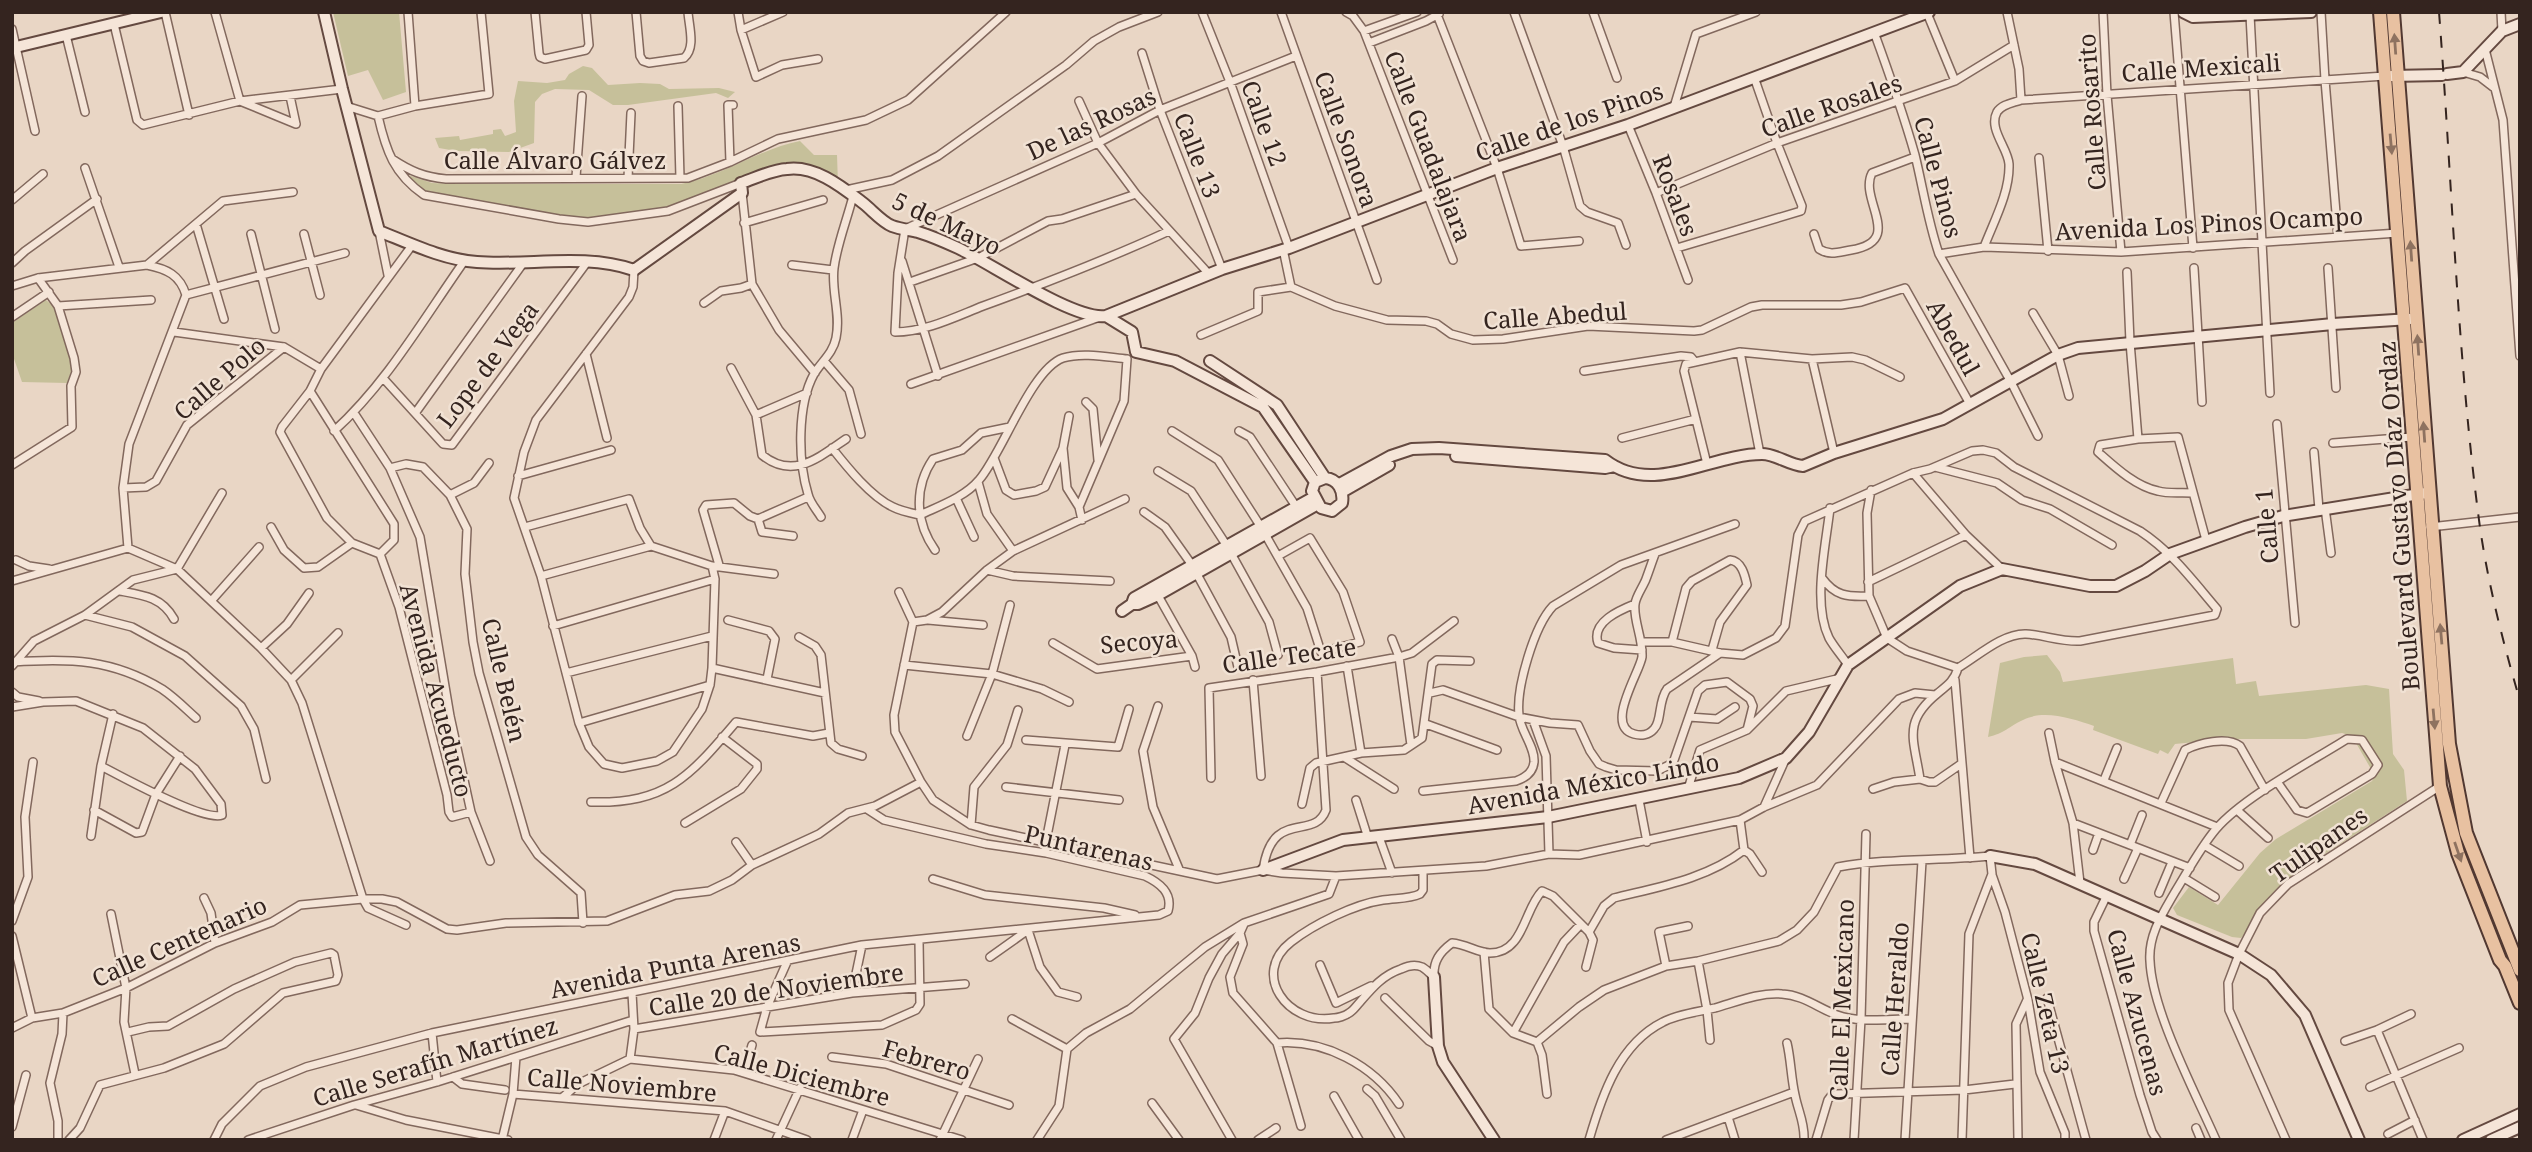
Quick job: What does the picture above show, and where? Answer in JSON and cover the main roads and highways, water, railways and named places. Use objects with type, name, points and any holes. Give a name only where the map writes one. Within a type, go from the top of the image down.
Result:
[{"type":"main road","name":"Boulevard Gustavo Díaz Ordaz","points":[[2380,12],[2391,76],[2422,493],[2449,744],[2463,823],[2520,970]]},
{"type":"main road","name":"Boulevard Gustavo Díaz Ordaz","points":[[2393,12],[2391,76],[2398,233],[2410,319],[2412,437],[2422,493]]},
{"type":"main road","name":"Boulevard Gustavo Díaz Ordaz","points":[[2426,528],[2440,786],[2458,853],[2520,1003]]},
{"type":"main road","points":[[2440,786],[2451,787],[2463,823]]},
{"type":"railway","points":[[2439,12],[2471,457],[2486,566],[2520,701]]}]
